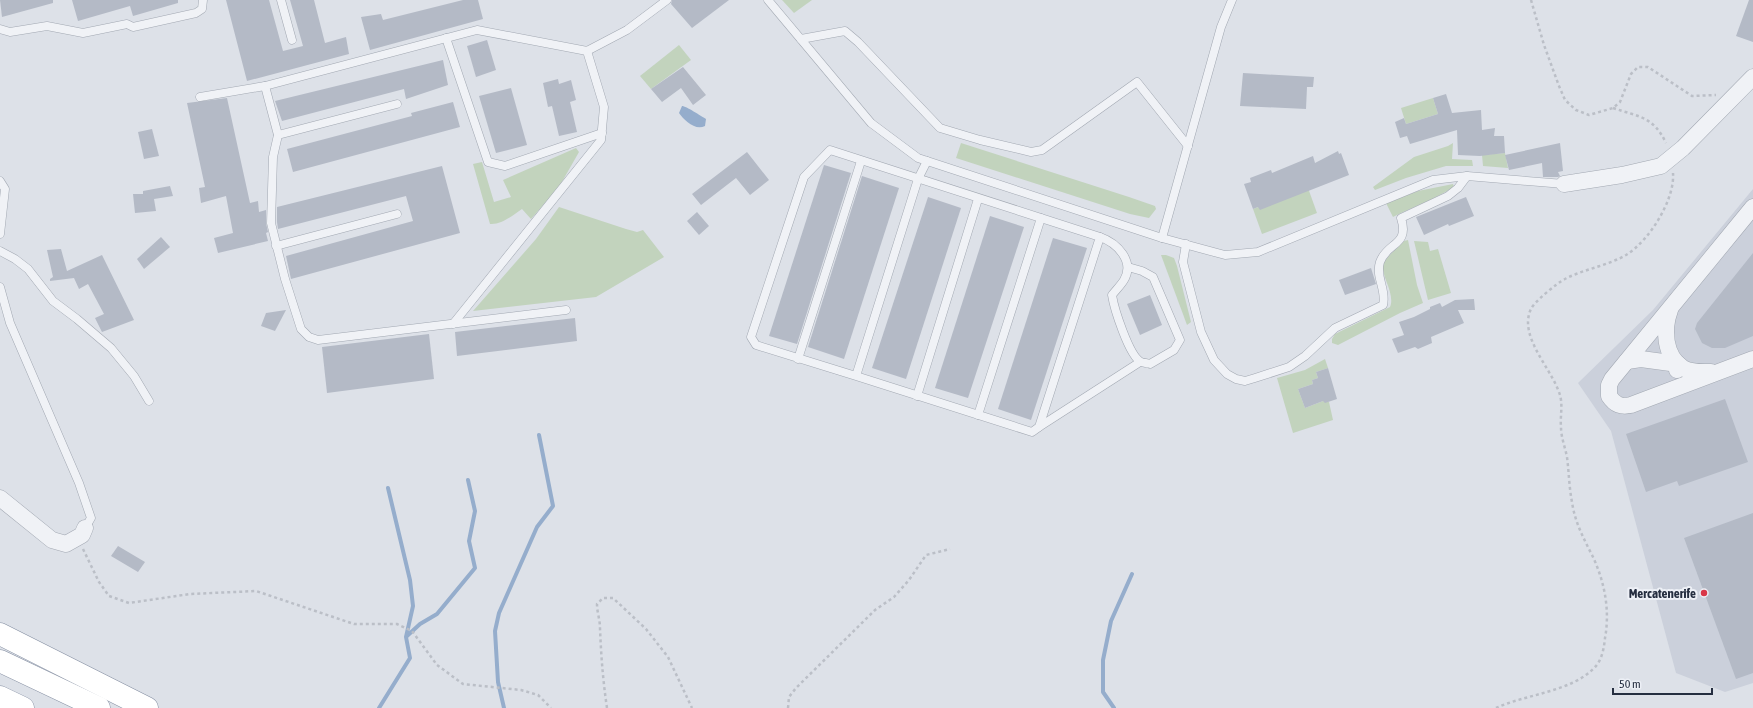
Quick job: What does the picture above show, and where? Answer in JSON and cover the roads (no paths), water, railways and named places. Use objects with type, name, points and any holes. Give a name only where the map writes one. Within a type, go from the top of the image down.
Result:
[{"type":"highway","points":[[0,634],[147,708]]},
{"type":"highway","points":[[0,661],[99,708]]},
{"type":"highway","points":[[0,697],[23,708]]},
{"type":"street","points":[[1564,184],[1649,170],[1661,166],[1672,158],[1753,77]]},
{"type":"street","points":[[1753,207],[1612,379],[1609,385],[1609,396],[1616,404],[1625,406],[1753,359]]},
{"type":"street","points":[[1673,305],[1667,318],[1665,337],[1668,348],[1678,364],[1695,372],[1723,371]]},
{"type":"street","points":[[1627,361],[1641,358],[1678,364]]},
{"type":"street","points":[[1657,395],[1674,380],[1678,364]]},
{"type":"street","points":[[0,498],[52,540],[66,544],[81,533]]},
{"type":"lane","points":[[0,29],[10,32],[47,26],[83,33],[127,24],[134,27],[196,13],[202,9],[203,0]]},
{"type":"lane","points":[[281,0],[292,40]]},
{"type":"lane","points":[[200,97],[265,86],[477,30],[587,51],[627,30],[668,0]]},
{"type":"lane","points":[[768,0],[871,123],[918,158],[1162,238],[1225,255],[1258,252],[1432,180],[1467,176],[1564,184]]},
{"type":"lane","points":[[1162,238],[1221,26],[1232,0]]},
{"type":"lane","points":[[801,39],[845,31],[858,42],[940,128],[980,140],[1031,152],[1042,150],[1137,82],[1188,146]]},
{"type":"lane","points":[[446,38],[488,162],[505,166],[602,134]]},
{"type":"lane","points":[[453,324],[601,140],[604,107],[587,51]]},
{"type":"lane","points":[[265,86],[278,135],[273,157],[271,223],[285,279],[301,329],[309,337],[318,340],[566,310]]},
{"type":"lane","points":[[278,135],[397,104]]},
{"type":"lane","points":[[1128,267],[1142,271],[1153,277],[1180,340],[1174,350],[1150,364],[1140,362],[1131,351],[1113,305],[1112,295],[1124,280],[1128,267],[1121,251],[1111,241],[830,150],[804,177],[751,337],[756,345],[1032,432],[1140,362]]},
{"type":"lane","points":[[798,359],[862,161]]},
{"type":"lane","points":[[856,376],[918,179],[927,161]]},
{"type":"lane","points":[[1186,244],[1183,262],[1201,332],[1214,360],[1227,374],[1236,380],[1245,381],[1289,367],[1306,356],[1336,328],[1383,305],[1385,297],[1379,271],[1380,262],[1403,235],[1404,226],[1401,218],[1448,196],[1458,188],[1467,176]]},
{"type":"lane","points":[[0,181],[5,189],[0,234]]},
{"type":"lane","points":[[917,396],[978,199]]},
{"type":"lane","points":[[276,246],[397,214]]},
{"type":"lane","points":[[978,414],[1041,218]]},
{"type":"lane","points":[[1039,427],[1100,237]]},
{"type":"lane","points":[[0,251],[15,259],[28,270],[53,301],[111,348],[134,376],[149,401]]},
{"type":"lane","points":[[0,287],[10,323],[79,483],[90,518],[81,533]]},
{"type":"water","points":[[682,106],[706,119],[705,126],[697,127],[687,122],[679,113]]},
{"type":"waterway","points":[[504,708],[498,682],[495,631],[499,613],[537,527],[553,506],[539,435]]},
{"type":"waterway","points":[[407,636],[420,624],[437,614],[475,568],[469,541],[475,511],[468,480]]},
{"type":"waterway","points":[[379,708],[410,658],[406,637],[413,606],[410,580],[388,488]]},
{"type":"waterway","points":[[1114,708],[1103,692],[1103,660],[1111,621],[1132,574]]},
{"type":"place","name":"Mercatenerife","points":[[1704,593]]}]
